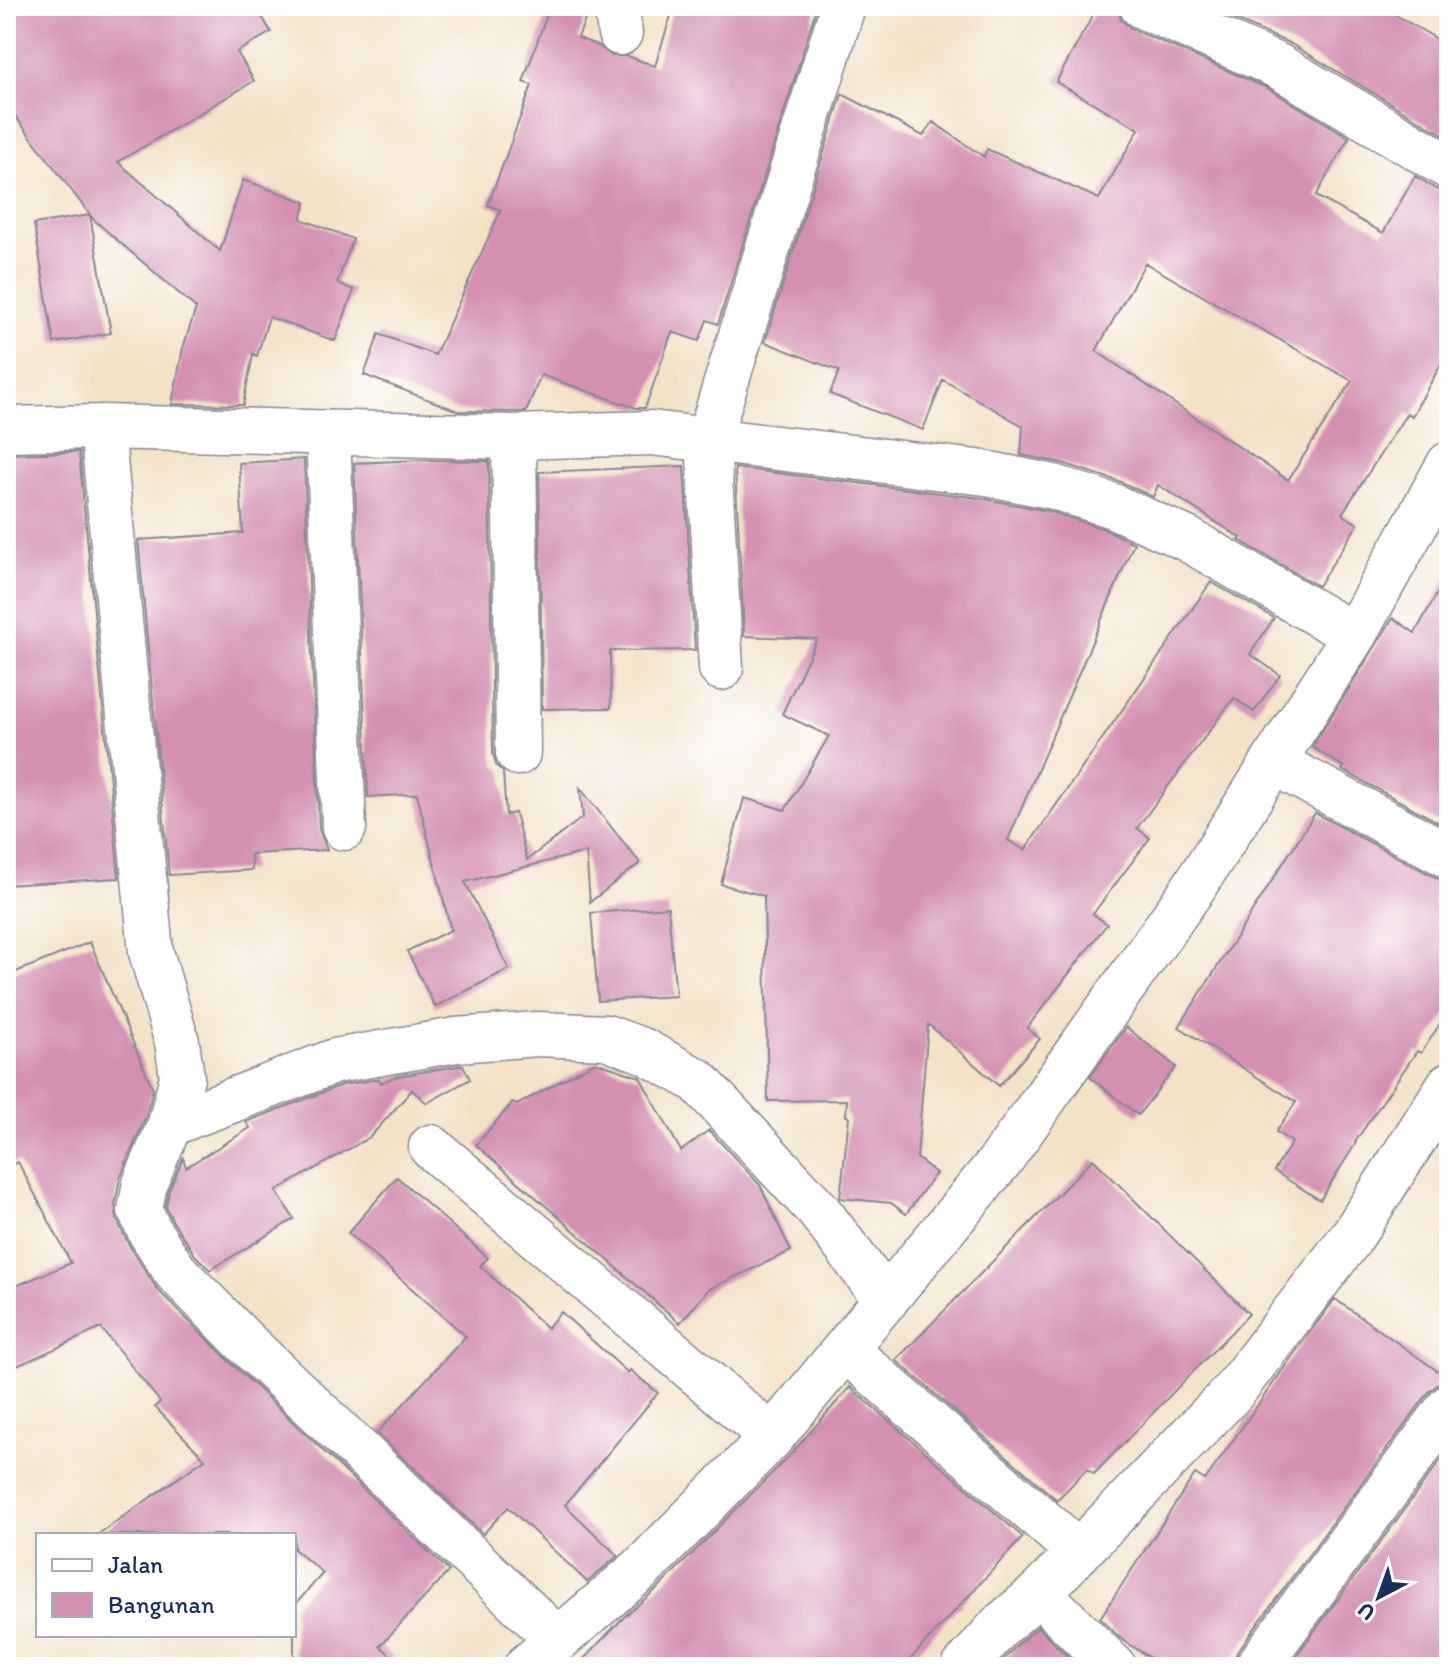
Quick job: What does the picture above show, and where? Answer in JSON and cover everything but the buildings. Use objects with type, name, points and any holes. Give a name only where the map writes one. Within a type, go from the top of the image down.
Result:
[{"type":"street","points":[[721,668],[708,441],[843,6]]},
{"type":"street","points":[[1142,6],[1278,66],[1449,167]]},
{"type":"street","points":[[6,429],[102,427],[514,437],[651,433],[985,473],[1054,487],[1113,506],[1187,539],[1354,635]]},
{"type":"street","points":[[102,427],[151,952],[177,1042],[182,1077],[170,1124],[145,1183],[140,1210],[175,1271],[542,1653],[641,1569],[772,1437],[1001,1160],[1190,893],[1354,635],[1449,464]]},
{"type":"street","points":[[328,433],[344,828]]},
{"type":"street","points":[[514,437],[518,753]]},
{"type":"street","points":[[1273,762],[1449,856]]},
{"type":"street","points":[[170,1124],[335,1061],[456,1040],[538,1034],[606,1037],[644,1051],[698,1081],[818,1210],[886,1300]]},
{"type":"street","points":[[964,1667],[1001,1625],[1039,1593],[1232,1393],[1351,1238],[1449,1085]]},
{"type":"street","points":[[431,1147],[772,1437]]},
{"type":"street","points":[[845,1349],[1079,1552]]},
{"type":"street","points":[[1257,1667],[1449,1407]]},
{"type":"street","points":[[1039,1593],[1114,1667]]}]
